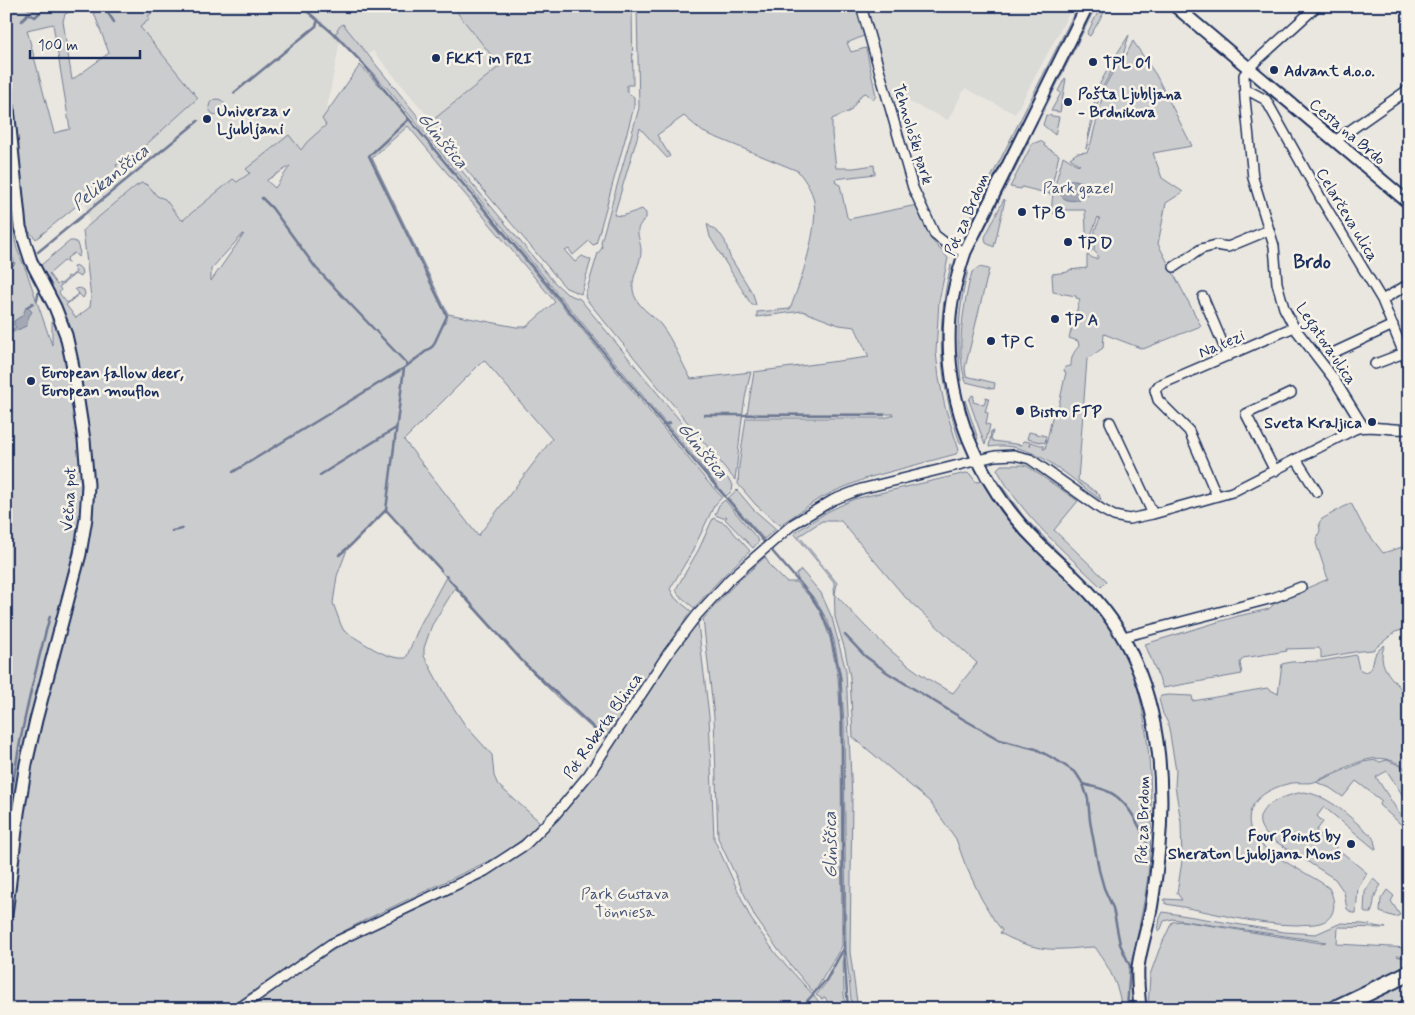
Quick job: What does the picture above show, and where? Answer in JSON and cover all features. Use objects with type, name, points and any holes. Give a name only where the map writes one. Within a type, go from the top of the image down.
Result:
[{"type":"highway","points":[[1334,1009],[1409,973]]},
{"type":"highway","points":[[1405,1009],[1409,1006]]},
{"type":"main road","name":"Pot za Brdom","points":[[1087,6],[965,252],[952,297],[950,353],[952,378],[960,416],[977,460],[1000,498],[1018,522],[1045,551],[1092,594],[1122,637],[1136,663],[1147,696],[1157,742],[1161,801],[1159,851],[1152,905],[1138,968],[1140,1009]]},
{"type":"main road","name":"Cesta na Brdo","points":[[1174,6],[1189,10],[1249,69],[1409,203]]},
{"type":"main road","name":"Večna pot","points":[[6,88],[20,227],[31,261],[55,307],[66,335],[84,440],[88,485],[86,518],[80,554],[26,764],[6,915]]},
{"type":"street","name":"Tehnološki park","points":[[861,6],[913,188],[935,235],[948,245],[965,252]]},
{"type":"street","points":[[1249,69],[1317,6]]},
{"type":"street","name":"Legatova ulica","points":[[1249,69],[1244,75],[1244,91],[1253,178],[1274,246],[1277,282],[1284,308],[1294,327],[1334,379],[1363,426]]},
{"type":"street","points":[[1335,142],[1409,88]]},
{"type":"street","name":"Celarčeva ulica","points":[[1244,91],[1251,92],[1266,100],[1323,202],[1382,300],[1409,366]]},
{"type":"street","points":[[1174,266],[1201,250],[1216,245],[1228,247],[1270,230]]},
{"type":"street","points":[[1382,300],[1409,284]]},
{"type":"street","points":[[1203,297],[1228,356]]},
{"type":"street","points":[[1335,352],[1393,325]]},
{"type":"street","name":"Na tezi","points":[[1217,496],[1189,430],[1156,396],[1155,390],[1158,385],[1294,327]]},
{"type":"street","points":[[1375,364],[1404,353]]},
{"type":"street","points":[[1276,471],[1246,414],[1290,393]]},
{"type":"street","points":[[1110,422],[1153,514]]},
{"type":"street","points":[[1363,426],[1394,430],[1409,429]]},
{"type":"street","name":"Pot Roberta Blinca","points":[[238,1009],[331,944],[485,870],[525,845],[556,815],[589,774],[669,652],[697,615],[729,580],[771,542],[793,524],[841,496],[883,482],[1002,454],[1022,456],[1040,465],[1114,516],[1129,518],[1153,514],[1232,492],[1363,426]]},
{"type":"street","points":[[1296,459],[1317,492]]},
{"type":"street","points":[[1122,637],[1273,598],[1301,587]]},
{"type":"shaded area","name":"Univerza v Ljubljani","points":[[118,6],[289,6],[298,12],[305,6],[452,6],[500,66],[432,121],[373,51],[367,55],[343,25],[326,113],[329,125],[307,144],[300,149],[256,162],[247,169],[250,173],[237,182],[233,179],[183,220],[180,219],[166,199],[157,196],[148,185],[136,186],[89,225],[85,199],[90,138],[124,13]]},
{"type":"shaded area","points":[[866,6],[1073,6],[1015,114],[965,88],[948,120],[905,100],[896,101]]},
{"type":"shaded area","points":[[1069,180],[1082,182],[1089,193],[1075,200],[1064,198],[1060,190]]},
{"type":"shaded area","points":[[6,238],[15,264],[9,270],[6,267]]},
{"type":"shaded area","points":[[26,307],[32,312],[26,326],[9,334],[6,333],[16,327],[14,321],[23,315]]},
{"type":"green space","points":[[7,6],[83,6],[65,14],[63,21],[72,80],[109,53],[94,13],[88,6],[118,6],[150,10],[152,13],[148,16],[150,19],[140,27],[198,98],[139,151],[137,155],[116,165],[119,171],[36,239],[27,229],[23,213],[6,23]],"holes":[[[53,24],[70,129],[54,133],[27,30]]]},
{"type":"green space","points":[[452,6],[632,6],[633,85],[627,85],[627,92],[634,97],[634,107],[596,244],[593,245],[589,241],[573,255],[569,249],[565,251],[575,262],[582,256],[591,260],[581,294],[566,288],[433,130],[433,120],[500,66]]},
{"type":"green space","points":[[637,6],[857,6],[866,35],[847,43],[851,52],[866,48],[876,96],[873,100],[866,93],[862,94],[850,111],[832,119],[832,134],[836,168],[874,165],[875,174],[835,179],[836,183],[840,185],[849,219],[917,205],[931,235],[929,237],[948,258],[939,301],[936,352],[945,407],[959,450],[956,454],[867,478],[817,500],[780,525],[756,505],[738,484],[746,418],[883,418],[893,414],[747,414],[754,372],[869,357],[855,327],[839,325],[802,311],[757,317],[757,312],[790,309],[804,269],[812,237],[815,208],[812,193],[798,171],[703,132],[684,116],[657,135],[670,156],[667,158],[640,128],[614,215],[622,216],[642,209],[646,213],[646,218],[638,229],[641,254],[633,285],[634,296],[665,331],[691,379],[751,372],[743,412],[735,480],[586,299],[585,296],[598,253],[602,248],[601,242],[639,108]]},
{"type":"green space","points":[[1078,6],[1080,6],[967,232],[964,231]]},
{"type":"green space","points":[[1093,6],[1096,6],[1038,122],[1039,113]]},
{"type":"green space","points":[[1101,6],[1108,6],[1090,36],[1087,34]]},
{"type":"green space","points":[[343,24],[554,282],[567,294],[580,299],[733,485],[732,491],[726,496],[387,88],[335,33]]},
{"type":"green space","points":[[1129,35],[1123,55],[1115,65],[1111,63]]},
{"type":"green space","name":"Park gazel","points":[[1133,41],[1156,75],[1192,146],[1153,153],[1162,178],[1183,192],[1166,203],[1158,244],[1201,326],[1143,349],[1104,334],[1103,348],[1087,359],[1078,480],[1099,494],[1101,500],[1035,454],[1005,446],[989,447],[991,431],[993,431],[991,438],[993,441],[1022,445],[1023,441],[1030,442],[1030,446],[1031,442],[1044,446],[1043,449],[1045,449],[1054,409],[1058,409],[1066,372],[1064,371],[1065,367],[1071,366],[1073,354],[1079,346],[1078,341],[1069,338],[1080,299],[1076,298],[1076,296],[1053,292],[1052,274],[1087,268],[1087,255],[1095,259],[1098,258],[1094,251],[1095,230],[1100,219],[1098,217],[1092,232],[1092,251],[1087,251],[1085,210],[1063,210],[1062,213],[1052,213],[1054,192],[1063,156],[1080,165],[1070,158],[1077,153],[1087,152],[1105,86],[1115,68],[1123,62]]},
{"type":"green space","points":[[360,65],[396,104],[722,497],[714,506],[692,552],[670,589],[675,598],[691,611],[605,740],[558,698],[524,664],[455,588],[432,625],[424,648],[424,656],[445,695],[465,725],[492,755],[494,776],[498,785],[540,822],[524,838],[501,855],[329,939],[227,1009],[6,1009],[6,952],[24,802],[36,739],[84,558],[91,525],[93,490],[76,358],[40,268],[41,265],[70,241],[77,243],[80,253],[78,257],[74,253],[67,258],[68,263],[64,261],[49,274],[57,285],[76,272],[73,267],[78,266],[81,269],[80,277],[75,274],[59,287],[61,290],[59,293],[67,303],[79,293],[75,289],[80,288],[84,290],[83,298],[79,294],[66,305],[76,318],[90,307],[91,298],[83,230],[136,186],[142,183],[148,185],[157,196],[165,199],[180,219],[183,220],[233,179],[237,182],[250,173],[246,169],[289,135],[301,150],[326,125],[322,119]],"holes":[[[408,126],[555,302],[526,327],[516,327],[448,314],[372,158]],[[290,166],[275,188],[267,180]],[[243,234],[244,234],[211,281],[211,269]],[[484,360],[552,439],[478,536],[404,440]],[[386,509],[446,577],[420,625],[406,658],[398,658],[382,653],[344,631],[333,603],[337,576],[348,547]]]},
{"type":"green space","points":[[1110,65],[1114,67],[1101,90],[1086,149],[1097,89]]},
{"type":"green space","points":[[1065,78],[1060,112],[1051,111],[1061,93],[1058,91]]},
{"type":"green space","points":[[217,99],[223,101],[225,107],[223,113],[217,115],[211,113],[209,107],[211,101]]},
{"type":"green space","points":[[1046,115],[1059,117],[1055,135],[1043,125]]},
{"type":"green space","points":[[1029,141],[981,236],[979,235],[1025,143]]},
{"type":"green space","points":[[1040,141],[1045,144],[1044,146],[1059,155],[1050,194],[1022,187],[1021,189],[1010,187],[1032,144]]},
{"type":"green space","points":[[1004,199],[994,247],[986,243],[985,237]]},
{"type":"green space","points":[[6,204],[17,249],[52,345],[52,315],[66,361],[81,472],[81,514],[43,681],[6,891]]},
{"type":"green space","points":[[707,224],[721,235],[725,241],[730,257],[753,294],[756,305],[752,305],[749,301],[710,237]]},
{"type":"green space","points":[[951,265],[954,266],[946,312],[945,355],[951,398],[964,442],[960,443],[947,398],[942,355],[943,311]]},
{"type":"green space","points":[[979,267],[989,269],[965,368],[966,376],[995,383],[994,389],[966,382],[961,357],[966,297],[972,272]]},
{"type":"green space","points":[[965,270],[968,271],[962,298],[959,326],[961,381],[957,372],[954,344],[959,293]]},
{"type":"green space","points":[[972,395],[974,396],[973,402],[984,405],[986,397],[989,398],[985,412],[988,413],[986,424],[990,425],[985,445],[969,400]]},
{"type":"green space","points":[[965,400],[978,439],[975,440],[964,410]]},
{"type":"green space","points":[[1029,432],[1046,436],[1045,443],[1027,439]]},
{"type":"green space","points":[[1001,465],[1027,466],[1078,501],[1054,530],[1107,581],[1101,587],[1031,517],[1007,486],[997,469]]},
{"type":"green space","points":[[966,473],[970,474],[976,482],[983,481],[994,502],[1008,521],[1032,547],[1071,581],[1094,606],[1106,622],[1127,658],[1142,707],[1150,765],[1151,794],[1148,875],[1134,958],[1132,992],[1134,1009],[1121,1009],[1116,985],[1095,947],[1039,948],[1000,933],[1002,930],[981,898],[956,839],[930,802],[853,737],[850,677],[845,650],[835,617],[834,582],[794,533],[827,512],[854,499]],"holes":[[[822,521],[841,521],[905,597],[977,663],[953,693],[903,661],[875,636],[835,594],[837,583],[799,536]]]},
{"type":"green space","points":[[996,478],[1024,517],[1081,575],[1024,518],[994,479]]},
{"type":"green space","points":[[737,490],[753,509],[776,529],[764,539],[728,498]]},
{"type":"green space","points":[[725,500],[759,541],[753,548],[725,519],[726,516],[723,518],[715,515],[719,505]]},
{"type":"green space","points":[[1351,503],[1364,528],[1383,553],[1409,545],[1409,628],[1395,632],[1373,650],[1321,658],[1319,648],[1286,649],[1287,651],[1243,658],[1240,663],[1242,674],[1163,688],[1145,644],[1238,616],[1269,609],[1277,601],[1328,579],[1316,543],[1320,530],[1319,523],[1322,519]]},
{"type":"green space","points":[[713,518],[726,524],[750,551],[721,578],[694,608],[678,594],[676,589],[699,549]]},
{"type":"green space","points":[[765,557],[771,567],[786,582],[796,582],[820,611],[830,638],[838,677],[841,726],[842,946],[814,993],[779,951],[755,917],[718,838],[714,717],[703,619],[730,589]]},
{"type":"green space","points":[[801,570],[821,593],[832,618],[846,671],[852,799],[850,952],[858,1009],[852,1009],[846,949],[844,723],[841,678],[834,640],[828,622],[817,602],[798,579],[796,574]]},
{"type":"green space","name":"Park Gustava Tönniesa","points":[[698,624],[709,716],[714,839],[751,919],[776,954],[817,999],[820,1005],[819,1009],[249,1009],[331,952],[486,875],[510,861],[533,844],[551,827],[582,789],[680,645]]},
{"type":"green space","points":[[1385,645],[1382,653],[1384,667],[1409,697],[1409,771],[1390,760],[1380,758],[1362,761],[1314,782],[1292,783],[1267,792],[1255,803],[1249,818],[1254,836],[1262,845],[1284,861],[1329,888],[1334,903],[1330,917],[1326,921],[1317,924],[1264,923],[1166,904],[1164,899],[1182,900],[1177,893],[1182,861],[1181,822],[1175,786],[1176,771],[1168,723],[1163,714],[1159,699],[1161,696],[1192,696],[1193,701],[1267,688],[1278,694],[1282,664],[1323,661],[1356,655],[1359,669],[1365,672],[1371,669],[1376,652]]},
{"type":"green space","points":[[1376,760],[1380,762],[1387,760],[1401,766],[1409,773],[1409,779],[1403,782],[1409,794],[1409,805],[1387,771],[1376,777],[1406,824],[1404,827],[1379,805],[1382,801],[1356,781],[1343,797],[1330,788],[1316,782],[1363,762]]},
{"type":"green space","points":[[1304,792],[1314,794],[1332,803],[1371,835],[1374,840],[1376,850],[1324,807],[1317,816],[1323,822],[1316,831],[1367,873],[1358,887],[1356,913],[1352,913],[1347,909],[1344,892],[1335,879],[1270,838],[1262,828],[1260,820],[1262,812],[1268,806],[1286,797]]},
{"type":"green space","points":[[1373,879],[1381,885],[1375,897],[1371,913],[1366,913],[1364,912],[1365,892]]},
{"type":"green space","points":[[1387,890],[1394,896],[1391,901],[1400,915],[1395,917],[1380,912],[1381,899]]},
{"type":"green space","points":[[1163,912],[1284,932],[1316,934],[1341,923],[1386,928],[1338,927],[1337,944],[1409,948],[1409,957],[1397,956],[1407,959],[1408,965],[1317,1009],[1148,1009],[1150,975],[1172,922],[1182,921],[1321,943],[1326,942],[1172,919],[1164,921],[1161,929],[1158,931]]},
{"type":"green space","points":[[841,954],[843,955],[846,1009],[824,1009],[824,1004],[828,1003],[825,997],[822,999],[816,995],[827,982]]},
{"type":"green space","points":[[1409,977],[1409,996],[1392,1009],[1343,1009]]},
{"type":"waterway","points":[[23,6],[31,10],[55,7]]},
{"type":"waterway","name":"Glinščica","points":[[301,6],[335,35],[364,65],[696,463],[811,596],[820,610],[830,632],[840,677],[844,949],[848,1009]]},
{"type":"waterway","points":[[22,21],[28,13],[35,17],[45,8]]},
{"type":"waterway","points":[[108,13],[114,22]]},
{"type":"waterway","name":"Pelikanščica","points":[[234,93],[316,26],[318,20]]},
{"type":"waterway","points":[[409,119],[369,156],[447,316],[433,346],[404,368],[386,510],[441,570]]},
{"type":"waterway","name":"Pelikanščica","points":[[38,252],[198,121]]},
{"type":"waterway","points":[[262,198],[272,208],[316,268],[407,364]]},
{"type":"waterway","points":[[37,300],[39,290]]},
{"type":"waterway","points":[[27,307],[33,303]]},
{"type":"waterway","points":[[233,472],[404,368]]},
{"type":"waterway","points":[[705,415],[884,415]]},
{"type":"waterway","name":"Glinščica","points":[[663,425],[670,423]]},
{"type":"waterway","points":[[320,475],[396,428]]},
{"type":"waterway","points":[[339,555],[386,510]]},
{"type":"waterway","points":[[172,531],[182,529]]},
{"type":"waterway","points":[[446,576],[525,664],[595,729]]},
{"type":"waterway","points":[[6,843],[17,757],[50,616]]},
{"type":"waterway","name":"Glinščica","points":[[845,635],[865,656],[888,673],[963,719],[1000,740],[1036,749],[1076,773],[1083,784],[1088,799],[1099,870],[1104,888],[1113,908],[1120,944],[1130,966],[1127,1009]]},
{"type":"waterway","points":[[1084,784],[1104,790],[1120,800],[1131,813],[1147,842]]},
{"type":"waterway","points":[[800,1009],[826,980],[843,950]]},
{"type":"place","name":"FKKT in FRI","points":[[436,58]]},
{"type":"place","name":"TPL 01","points":[[1093,62]]},
{"type":"place","name":"Advant d.o.o.","points":[[1274,70]]},
{"type":"place","name":"Pošta Ljubljana - Brdnikova","points":[[1068,102]]},
{"type":"place","name":"Univerza v Ljubljani","points":[[207,119]]},
{"type":"place","name":"TP B","points":[[1022,212]]},
{"type":"place","name":"TP D","points":[[1068,242]]},
{"type":"place","name":"TP A","points":[[1055,319]]},
{"type":"place","name":"TP C","points":[[991,341]]},
{"type":"place","name":"European fallow deer, European mouflon","points":[[31,381]]},
{"type":"place","name":"Bistro FTP","points":[[1020,411]]},
{"type":"place","name":"Sveta Kraljica","points":[[1372,422]]},
{"type":"place","name":"Four Points by Sheraton Ljubljana Mons","points":[[1351,844]]},
{"type":"district","name":"Brdo","points":[[1312,261]]}]
